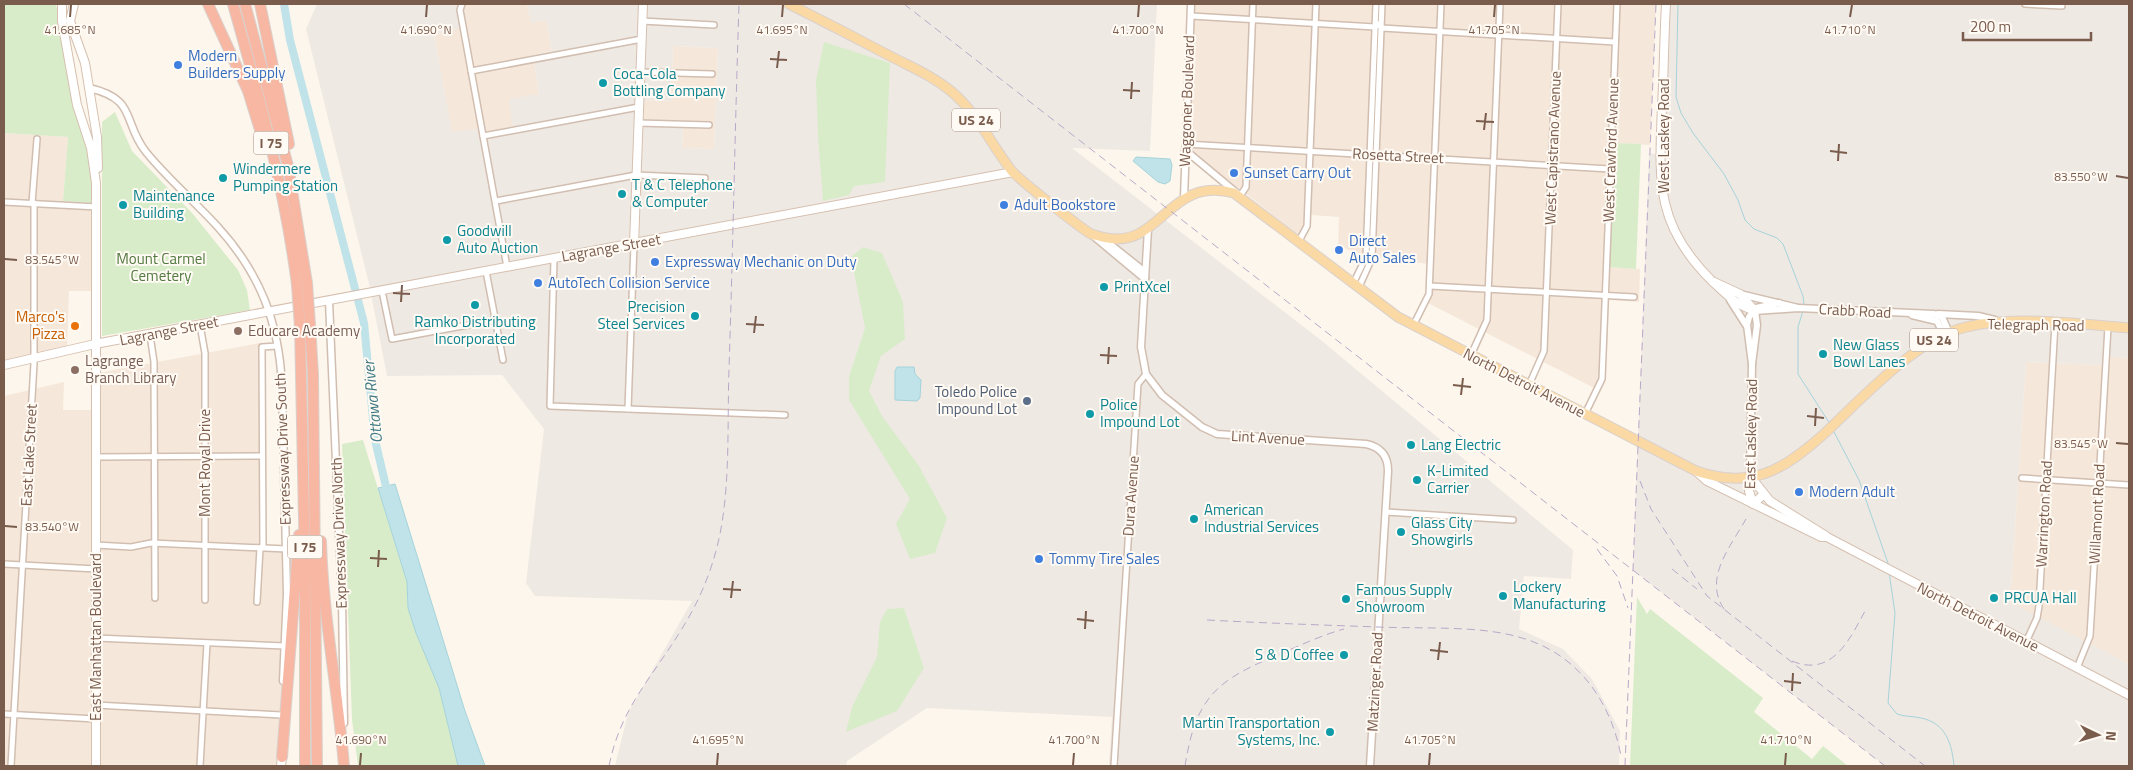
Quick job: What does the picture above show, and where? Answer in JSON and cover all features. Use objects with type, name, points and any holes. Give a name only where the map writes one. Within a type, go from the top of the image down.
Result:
[{"type":"highway","points":[[208,4],[248,91],[268,157],[279,206],[287,216]]},
{"type":"highway","name":"I 75","points":[[233,4],[272,146],[302,284]]},
{"type":"highway","name":"I 75","points":[[245,4],[270,92],[291,182],[302,284],[314,475],[317,766]]},
{"type":"highway","points":[[260,4],[294,167],[291,182]]},
{"type":"highway","name":"I 75","points":[[305,326],[305,766]]},
{"type":"highway","points":[[314,475],[321,499],[323,595],[340,719],[344,766]]},
{"type":"highway","points":[[282,762],[298,538],[304,522]]},
{"type":"main road","points":[[62,4],[62,21],[75,91],[91,148],[96,183]]},
{"type":"main road","points":[[74,4],[70,20],[82,48],[98,145],[96,183]]},
{"type":"main road","points":[[634,244],[643,4]]},
{"type":"main road","name":"US 24","points":[[789,4],[926,74],[951,91],[968,108],[1013,172],[1095,235]]},
{"type":"main road","name":"West Laskey Road","points":[[1666,4],[1660,155],[1664,203],[1682,247],[1696,265],[1726,295],[1754,310]]},
{"type":"main road","points":[[68,52],[82,48]]},
{"type":"main road","points":[[75,91],[89,88]]},
{"type":"main road","name":"Lagrange Street","points":[[4,365],[95,344],[1013,172]]},
{"type":"main road","name":"East Manhattan Boulevard","points":[[96,183],[96,766]]},
{"type":"main road","name":"North Detroit Avenue","points":[[1095,235],[1119,239],[1137,235],[1148,229],[1184,198],[1210,190],[1240,196],[1385,309],[1414,326],[1696,471],[1707,481],[1821,537],[1827,537]]},
{"type":"main road","name":"West Laskey Road","points":[[1714,282],[1740,294],[1754,310]]},
{"type":"main road","name":"Telegraph Road","points":[[1696,471],[1724,479],[1750,476],[1782,467],[1808,449],[1914,353],[1946,334],[1973,326],[2003,322],[2129,328]]},
{"type":"main road","name":"North Detroit Avenue","points":[[1750,476],[1763,494],[1783,510],[1824,533],[1827,537],[2129,695]]},
{"type":"main road","name":"East Laskey Road","points":[[1750,476],[1749,491],[1753,504]]},
{"type":"main road","points":[[1753,504],[1763,494]]},
{"type":"street","points":[[464,4],[460,10],[507,268]]},
{"type":"street","name":"Waggoner Boulevard","points":[[1184,198],[1191,4]]},
{"type":"street","points":[[1240,196],[1246,187],[1254,4]]},
{"type":"street","points":[[1299,242],[1307,226],[1316,4]]},
{"type":"street","points":[[1376,4],[1376,92]]},
{"type":"street","points":[[1356,286],[1370,263],[1373,155],[1382,4]]},
{"type":"street","points":[[1414,326],[1429,294],[1430,286],[1441,4]]},
{"type":"street","points":[[1471,355],[1486,325],[1489,289],[1500,4]]},
{"type":"street","name":"West Capistrano Avenue","points":[[1529,385],[1544,354],[1558,4]]},
{"type":"street","name":"West Crawford Avenue","points":[[1585,414],[1602,379],[1617,4]]},
{"type":"street","points":[[2025,4],[2062,6]]},
{"type":"street","points":[[1191,16],[1375,28],[1377,32],[1382,28],[1615,42]]},
{"type":"street","points":[[642,21],[714,25]]},
{"type":"street","points":[[471,71],[642,39]]},
{"type":"street","points":[[640,72],[712,74]]},
{"type":"street","name":"Expressway Drive South","points":[[89,88],[112,96],[124,106],[141,146],[228,239],[258,281],[271,312],[282,386],[287,549],[285,646],[281,714],[282,762]]},
{"type":"street","points":[[483,136],[639,107]]},
{"type":"street","points":[[638,124],[709,125]]},
{"type":"street","name":"East Lake Street","points":[[11,766],[34,358],[33,203],[37,139]]},
{"type":"street","name":"Rosetta Street","points":[[1185,147],[1310,151],[1610,169]]},
{"type":"street","name":"North Detroit Avenue","points":[[1185,147],[1228,183],[1240,196]]},
{"type":"street","points":[[496,201],[636,175],[705,178]]},
{"type":"street","points":[[4,202],[97,207]]},
{"type":"street","points":[[1146,374],[1141,347],[1148,229]]},
{"type":"street","points":[[1095,235],[1145,275]]},
{"type":"street","points":[[628,408],[634,244]]},
{"type":"street","points":[[554,259],[550,406],[785,415]]},
{"type":"street","points":[[486,272],[503,360]]},
{"type":"street","points":[[1430,286],[1634,297]]},
{"type":"street","points":[[378,291],[392,339],[495,320]]},
{"type":"street","name":"Crabb Road","points":[[1740,294],[1798,308],[1978,316],[2003,322]]},
{"type":"street","name":"West Laskey Road","points":[[1726,295],[1737,308],[1747,330]]},
{"type":"street","name":"Expressway Drive North","points":[[329,301],[342,601],[344,766]]},
{"type":"street","name":"Crabb Road","points":[[1754,310],[1763,305],[1778,303]]},
{"type":"street","name":"Crabb Road","points":[[1754,310],[1792,310],[1798,308]]},
{"type":"street","name":"East Laskey Road","points":[[1752,364],[1747,321],[1754,310]]},
{"type":"street","name":"East Laskey Road","points":[[1750,476],[1752,364],[1757,320],[1754,310]]},
{"type":"street","name":"Crabb Road","points":[[1911,314],[1937,321],[1946,334]]},
{"type":"street","points":[[1937,314],[1942,317],[1946,334]]},
{"type":"street","name":"Warrington Road","points":[[2026,642],[2038,612],[2055,323]]},
{"type":"street","name":"Mont Royal Drive","points":[[200,325],[205,350],[205,600]]},
{"type":"street","name":"Willamont Road","points":[[2077,668],[2090,636],[2108,326]]},
{"type":"street","points":[[150,335],[154,362],[155,598]]},
{"type":"street","points":[[257,602],[261,548],[262,347],[277,346]]},
{"type":"street","name":"Lint Avenue","points":[[1146,374],[1162,395],[1202,427],[1217,434],[1360,443],[1372,445],[1382,451]]},
{"type":"street","name":"Dura Avenue","points":[[1114,766],[1138,384],[1146,374]]},
{"type":"street","name":"Matzinger Road","points":[[1370,766],[1388,465],[1382,451]]},
{"type":"street","points":[[96,457],[262,456]]},
{"type":"street","points":[[2022,478],[2129,485]]},
{"type":"street","points":[[1386,512],[1512,520]]},
{"type":"street","points":[[96,545],[132,547],[155,543],[287,549]]},
{"type":"street","points":[[4,564],[96,569]]},
{"type":"street","points":[[96,638],[285,646]]},
{"type":"street","points":[[200,766],[207,643]]},
{"type":"street","points":[[96,705],[281,714]]},
{"type":"street","points":[[4,714],[96,719]]},
{"type":"shaded area","points":[[317,4],[459,4],[457,8],[461,28],[434,35],[452,132],[477,129],[478,134],[513,128],[509,99],[539,94],[533,55],[552,51],[546,20],[531,23],[527,4],[1157,4],[1150,151],[1072,148],[1322,341],[1573,550],[1571,579],[1524,576],[1519,629],[1563,649],[1592,679],[1620,731],[1619,766],[1109,766],[1112,717],[927,708],[847,761],[846,766],[615,766],[628,713],[692,601],[535,596],[526,583],[544,429],[502,375],[387,376],[369,284],[306,29]],"holes":[[[673,46],[718,48],[714,149],[682,148],[683,126],[643,124],[644,100],[671,101]]]},
{"type":"shaded area","points":[[459,4],[527,4],[531,23],[546,20],[552,51],[533,55],[539,94],[513,128],[477,134],[477,129],[452,133],[434,35],[461,28],[457,8]]},
{"type":"shaded area","points":[[1193,4],[1656,4],[1650,145],[1614,143],[1610,267],[1640,269],[1639,302],[1609,300],[1606,375],[1600,391],[1428,303],[1429,264],[1366,256],[1338,246],[1339,217],[1311,215],[1299,236],[1188,148]]},
{"type":"shaded area","points":[[1666,4],[2129,4],[2129,358],[2104,356],[2103,365],[2026,362],[2010,602],[2129,664],[2129,766],[1885,766],[1633,570],[1649,153],[1660,155]]},
{"type":"shaded area","points":[[673,46],[718,48],[714,149],[682,148],[683,126],[643,124],[644,100],[671,101]]},
{"type":"shaded area","points":[[4,133],[68,137],[63,201],[93,203],[91,291],[69,291],[67,347],[4,361]]},
{"type":"shaded area","points":[[260,343],[265,551],[284,552],[281,766],[4,766],[4,396],[64,382],[63,410],[92,410],[92,374]]},
{"type":"shaded area","points":[[2104,356],[2129,358],[2129,664],[2010,603],[2026,362],[2103,365]]},
{"type":"green space","points":[[4,4],[56,4],[72,99],[87,147],[91,169],[91,203],[63,201],[68,137],[4,133]]},
{"type":"green space","points":[[824,42],[890,63],[885,182],[854,186],[849,195],[823,201],[816,80]]},
{"type":"green space","name":"Mount Carmel Cemetery","points":[[115,112],[132,151],[192,213],[238,270],[247,290],[250,310],[102,336],[102,122]]},
{"type":"green space","points":[[1614,143],[1641,144],[1636,269],[1609,267]]},
{"type":"green space","points":[[863,247],[882,253],[903,302],[905,339],[881,356],[869,391],[882,416],[919,466],[947,518],[935,553],[910,559],[896,524],[910,499],[849,400],[849,376],[865,328],[851,257]]},
{"type":"green space","points":[[363,440],[407,583],[408,608],[416,633],[439,688],[458,766],[358,766],[352,720],[342,444]]},
{"type":"green space","points":[[1637,597],[1647,614],[1650,609],[1763,698],[1754,712],[1812,759],[1823,746],[1848,766],[1630,766]]},
{"type":"green space","points":[[904,608],[924,668],[897,711],[846,732],[852,707],[877,657],[880,622],[887,609]]},
{"type":"water","points":[[1136,157],[1170,159],[1172,165],[1170,181],[1165,184],[1158,182],[1133,161]]},
{"type":"water","points":[[897,367],[914,367],[915,374],[921,380],[920,398],[917,401],[895,400],[895,371]]},
{"type":"water","points":[[395,484],[465,711],[485,766],[458,766],[439,688],[416,633],[408,608],[407,582],[378,488]]},
{"type":"waterway","name":"Ottawa River","points":[[284,4],[290,40],[364,323],[375,440],[388,495]]},
{"type":"waterway","points":[[1678,4],[1676,97],[1681,113],[1693,133],[1724,174],[1738,200],[1745,220],[1754,229],[1777,238],[1783,244],[1803,296],[1804,305]]},
{"type":"waterway","points":[[1803,311],[1798,327],[1798,374],[1830,424]]},
{"type":"waterway","points":[[1833,430],[1859,480],[1889,566]]},
{"type":"waterway","points":[[1889,572],[1895,613],[1888,703],[1897,714],[1930,721],[1942,730],[1952,750],[1954,766]]},
{"type":"railway","points":[[609,766],[614,745],[630,709],[672,645],[699,599],[711,568],[721,526],[728,459],[739,4]]},
{"type":"railway","points":[[904,4],[1885,766]]},
{"type":"railway","points":[[1625,766],[1656,4]]},
{"type":"railway","points":[[1640,481],[1651,509],[1707,596],[1925,766]]},
{"type":"railway","points":[[1724,609],[1718,597],[1716,586],[1718,574],[1721,562],[1746,519]]},
{"type":"railway","points":[[1597,549],[1617,576],[1628,608]]},
{"type":"railway","points":[[1672,569],[1697,589]]},
{"type":"railway","points":[[1792,661],[1806,665],[1818,664],[1829,660],[1846,644],[1865,611]]},
{"type":"railway","points":[[1207,620],[1395,628],[1470,629],[1522,638],[1542,645],[1560,656],[1589,683],[1609,717],[1621,756]]},
{"type":"railway","points":[[1185,766],[1190,742],[1203,707],[1225,682],[1258,663],[1312,640],[1344,629]]},
{"type":"place","name":"Modern Builders Supply","points":[[178,65]]},
{"type":"place","name":"Coca-Cola Bottling Company","points":[[603,83]]},
{"type":"place","name":"Sunset Carry Out","points":[[1234,173]]},
{"type":"place","name":"Windermere Pumping Station","points":[[223,178]]},
{"type":"place","name":"T & C Telephone & Computer","points":[[622,194]]},
{"type":"place","name":"Maintenance Building","points":[[123,205]]},
{"type":"place","name":"Adult Bookstore","points":[[1004,205]]},
{"type":"place","name":"Goodwill Auto Auction","points":[[447,240]]},
{"type":"place","name":"Direct Auto Sales","points":[[1339,250]]},
{"type":"place","name":"Expressway Mechanic on Duty","points":[[655,262]]},
{"type":"place","name":"AutoTech Collision Service","points":[[538,283]]},
{"type":"place","name":"PrintXcel","points":[[1104,287]]},
{"type":"place","name":"Ramko Distributing Incorporated","points":[[475,305]]},
{"type":"place","name":"Precision Steel Services","points":[[695,316]]},
{"type":"place","name":"Marco's Pizza","points":[[75,326]]},
{"type":"place","name":"Educare Academy","points":[[238,331]]},
{"type":"place","name":"New Glass Bowl Lanes","points":[[1823,354]]},
{"type":"place","name":"Lagrange Branch Library","points":[[75,370]]},
{"type":"place","name":"Toledo Police Impound Lot","points":[[1027,401]]},
{"type":"place","name":"Police Impound Lot","points":[[1090,414]]},
{"type":"place","name":"Lang Electric","points":[[1411,445]]},
{"type":"place","name":"K-Limited Carrier","points":[[1417,480]]},
{"type":"place","name":"Modern Adult","points":[[1799,492]]},
{"type":"place","name":"American Industrial Services","points":[[1194,519]]},
{"type":"place","name":"Glass City Showgirls","points":[[1401,532]]},
{"type":"place","name":"Tommy Tire Sales","points":[[1039,559]]},
{"type":"place","name":"Lockery Manufacturing","points":[[1503,596]]},
{"type":"place","name":"PRCUA Hall","points":[[1994,598]]},
{"type":"place","name":"Famous Supply Showroom","points":[[1346,599]]},
{"type":"place","name":"S & D Coffee","points":[[1344,655]]},
{"type":"place","name":"Martin Transportation Systems, Inc.","points":[[1330,732]]}]
